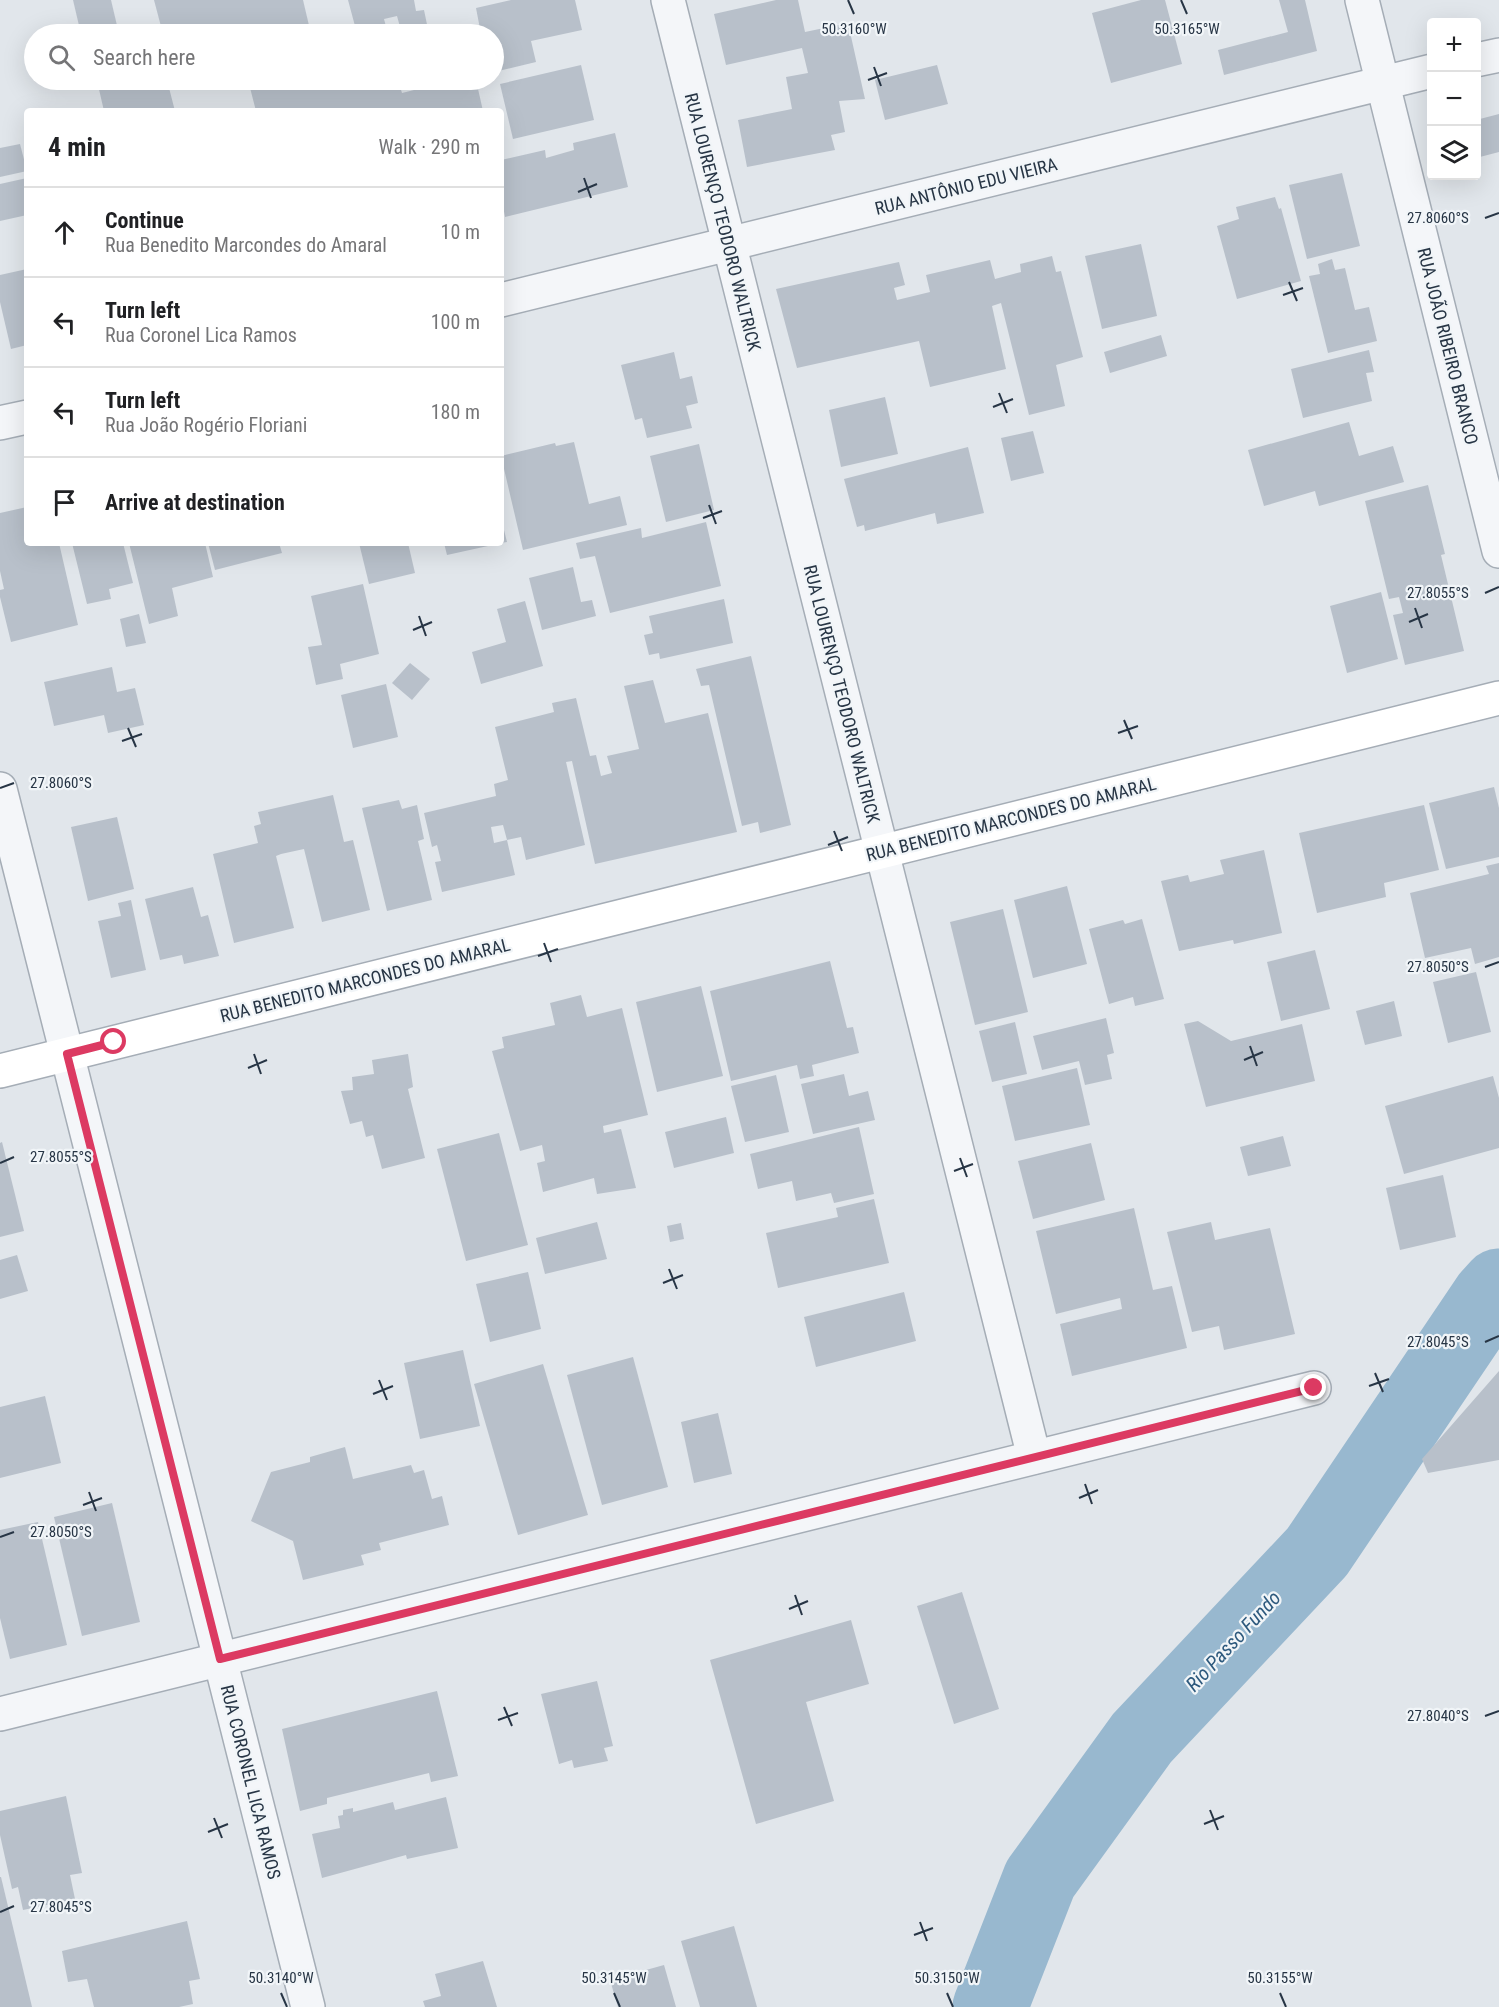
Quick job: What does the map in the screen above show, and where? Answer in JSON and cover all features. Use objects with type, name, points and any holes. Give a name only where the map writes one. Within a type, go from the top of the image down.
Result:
[{"type":"main road","name":"RUA BENEDITO MARCONDES DO AMARAL","points":[[0,1071],[1499,698]]},
{"type":"street","name":"RUA LOURENÇO TEODORO WALTRICK","points":[[668,0],[1034,1457]]},
{"type":"street","name":"RUA JOÃO RIBEIRO BRANCO","points":[[1362,0],[1499,551]]},
{"type":"street","points":[[1481,59],[1499,55]]},
{"type":"street","name":"RUA ANTÔNIO EDU VIEIRA","points":[[504,299],[1427,72]]},
{"type":"street","points":[[0,423],[24,418]]},
{"type":"street","name":"RUA CORONEL LICA RAMOS","points":[[0,789],[308,2007]]},
{"type":"street","points":[[0,1714],[1314,1388]]},
{"type":"building","points":[[73,0],[111,0],[117,24],[79,24]]},
{"type":"building","points":[[154,0],[303,0],[309,24],[160,24]]},
{"type":"building","points":[[348,0],[414,0],[416,11],[424,10],[427,24],[399,24],[397,16],[384,19],[385,24],[354,24]]},
{"type":"building","points":[[511,0],[575,0],[582,30],[531,41],[536,62],[504,70],[504,24],[479,24],[476,8]]},
{"type":"building","points":[[776,0],[798,0],[805,32],[848,23],[865,99],[839,101],[845,132],[831,135],[835,150],[747,167],[738,120],[792,109],[786,77],[808,73],[802,48],[726,65],[714,14]]},
{"type":"building","points":[[1141,0],[1165,0],[1182,64],[1111,83],[1092,13]]},
{"type":"building","points":[[1279,0],[1305,0],[1317,51],[1224,75],[1218,50],[1288,32]]},
{"type":"building","points":[[581,65],[594,120],[513,139],[501,90],[504,90],[504,83]]},
{"type":"building","points":[[937,65],[948,104],[885,120],[875,80]]},
{"type":"building","points":[[99,90],[170,90],[174,108],[103,108]]},
{"type":"building","points":[[251,90],[401,90],[402,93],[414,90],[478,90],[482,108],[255,108]]},
{"type":"building","points":[[1499,114],[1499,152],[1481,157],[1481,126],[1481,119]]},
{"type":"building","points":[[615,133],[628,187],[505,217],[504,159],[545,150],[546,158],[574,150],[573,143]]},
{"type":"building","points":[[20,144],[24,172],[0,177],[0,148]]},
{"type":"building","points":[[1342,173],[1360,246],[1307,259],[1289,185]]},
{"type":"building","points":[[24,179],[24,216],[0,221],[0,184]]},
{"type":"building","points":[[1275,197],[1279,209],[1281,208],[1301,281],[1237,299],[1217,226],[1239,219],[1236,207]]},
{"type":"building","points":[[1141,244],[1157,316],[1102,329],[1085,256]]},
{"type":"building","points":[[1052,256],[1056,272],[1061,271],[1083,357],[1056,365],[1065,406],[1029,415],[1001,303],[992,306],[1006,369],[930,387],[919,341],[797,368],[776,289],[899,262],[905,285],[894,288],[897,300],[930,292],[926,275],[990,260],[995,279],[1021,272],[1020,264]]},
{"type":"building","points":[[1332,259],[1335,270],[1345,268],[1355,310],[1369,307],[1377,341],[1328,353],[1309,276],[1320,274],[1318,264]]},
{"type":"building","points":[[24,270],[24,346],[11,349],[0,302],[0,275]]},
{"type":"building","points":[[1161,335],[1167,356],[1110,373],[1104,352]]},
{"type":"building","points":[[1369,350],[1374,372],[1366,373],[1372,401],[1303,418],[1291,369]]},
{"type":"building","points":[[674,352],[680,379],[692,376],[698,403],[686,406],[692,428],[647,438],[642,418],[635,420],[621,365]]},
{"type":"building","points":[[885,397],[898,454],[841,467],[829,410]]},
{"type":"building","points":[[1349,422],[1359,456],[1393,446],[1404,482],[1319,506],[1315,491],[1264,506],[1248,450]]},
{"type":"building","points":[[1033,431],[1044,473],[1011,481],[1001,438]]},
{"type":"building","points":[[574,442],[589,504],[620,496],[627,525],[523,550],[504,469],[504,455],[555,443],[556,446]]},
{"type":"building","points":[[699,444],[714,510],[666,522],[650,456]]},
{"type":"building","points":[[968,447],[984,513],[937,524],[935,513],[865,531],[864,525],[857,527],[844,479]]},
{"type":"building","points":[[1428,485],[1445,554],[1441,555],[1464,651],[1405,665],[1393,615],[1403,613],[1399,597],[1389,599],[1365,501]]},
{"type":"building","points":[[24,508],[24,546],[60,546],[78,625],[11,642],[0,597],[0,590],[4,589],[0,571],[0,513]]},
{"type":"building","points":[[706,522],[721,586],[610,613],[595,556],[580,559],[576,543],[641,528],[642,538]]},
{"type":"building","points":[[73,546],[124,546],[133,583],[109,589],[111,599],[87,604]]},
{"type":"building","points":[[130,546],[206,546],[213,577],[172,588],[178,616],[149,624]]},
{"type":"building","points":[[209,546],[280,546],[282,553],[215,570]]},
{"type":"building","points":[[360,546],[409,546],[415,573],[369,584]]},
{"type":"building","points":[[445,546],[488,546],[447,555]]},
{"type":"building","points":[[573,567],[581,602],[592,600],[596,616],[542,630],[529,578]]},
{"type":"building","points":[[363,584],[379,654],[340,664],[343,679],[316,685],[308,647],[322,645],[311,596]]},
{"type":"building","points":[[1381,592],[1398,659],[1347,673],[1330,606]]},
{"type":"building","points":[[724,599],[733,643],[660,659],[659,653],[649,655],[644,635],[653,633],[649,616]]},
{"type":"building","points":[[525,601],[543,666],[481,684],[472,652],[506,642],[497,609]]},
{"type":"building","points":[[139,614],[146,643],[126,647],[120,619]]},
{"type":"building","points":[[751,656],[791,825],[760,833],[758,822],[742,826],[709,685],[701,686],[696,669]]},
{"type":"building","points":[[410,663],[430,679],[412,700],[392,683]]},
{"type":"building","points":[[112,667],[117,692],[135,688],[144,725],[108,733],[104,715],[54,726],[44,682]]},
{"type":"building","points":[[653,680],[665,723],[708,713],[737,832],[595,864],[572,761],[566,762],[585,845],[526,860],[521,837],[507,840],[515,875],[442,892],[435,862],[441,861],[437,845],[432,847],[424,813],[496,796],[494,784],[508,780],[495,727],[554,712],[552,703],[576,698],[590,756],[596,755],[601,776],[612,773],[607,756],[639,749],[624,686]],"holes":[[[503,825],[507,840],[494,843],[491,827]]]},
{"type":"building","points":[[386,684],[398,737],[353,748],[341,695]]},
{"type":"building","points":[[1494,787],[1499,808],[1499,857],[1446,869],[1429,803]]},
{"type":"building","points":[[333,795],[344,842],[353,840],[370,910],[322,922],[304,849],[281,854],[276,856],[294,928],[234,943],[213,854],[258,843],[254,826],[261,824],[258,812]]},
{"type":"building","points":[[399,800],[402,809],[417,805],[424,839],[418,841],[432,900],[387,911],[362,808]]},
{"type":"building","points":[[1424,805],[1439,870],[1384,883],[1386,897],[1317,913],[1299,833]]},
{"type":"building","points":[[117,817],[134,889],[88,901],[71,827]]},
{"type":"building","points":[[1264,850],[1282,933],[1234,944],[1233,940],[1179,951],[1161,881],[1188,875],[1190,882],[1224,874],[1220,860]]},
{"type":"building","points":[[1499,863],[1499,957],[1475,964],[1471,948],[1425,958],[1410,893],[1489,874],[1486,866]]},
{"type":"building","points":[[1067,886],[1087,964],[1033,978],[1014,900]]},
{"type":"building","points":[[193,887],[201,917],[208,915],[219,956],[184,964],[182,955],[160,960],[145,899]]},
{"type":"building","points":[[131,900],[146,970],[111,978],[98,921],[121,916],[118,903]]},
{"type":"building","points":[[1003,909],[1028,1012],[975,1025],[950,922]]},
{"type":"building","points":[[1142,919],[1164,999],[1135,1006],[1133,997],[1109,1004],[1089,929],[1123,920],[1125,924]]},
{"type":"building","points":[[1315,950],[1330,1009],[1281,1021],[1267,962]]},
{"type":"building","points":[[830,961],[847,1028],[853,1027],[859,1053],[812,1065],[814,1076],[800,1079],[797,1065],[731,1081],[710,991]]},
{"type":"building","points":[[1476,972],[1491,1032],[1448,1043],[1433,982]]},
{"type":"building","points":[[701,986],[723,1076],[657,1092],[636,1002]]},
{"type":"building","points":[[581,995],[587,1017],[622,1008],[648,1115],[603,1126],[604,1133],[621,1129],[636,1188],[597,1194],[594,1178],[543,1192],[537,1163],[545,1161],[542,1145],[520,1151],[492,1051],[504,1048],[502,1037],[555,1025],[550,1003]]},
{"type":"building","points":[[1394,1001],[1402,1036],[1365,1045],[1356,1011]]},
{"type":"building","points":[[1106,1018],[1114,1053],[1107,1055],[1112,1079],[1085,1085],[1079,1061],[1042,1070],[1033,1036]]},
{"type":"building","points":[[1198,1021],[1231,1041],[1302,1024],[1315,1081],[1206,1107],[1184,1024]]},
{"type":"building","points":[[1015,1022],[1027,1074],[992,1082],[979,1031]]},
{"type":"building","points":[[408,1054],[413,1087],[408,1089],[425,1158],[382,1169],[373,1135],[366,1137],[362,1121],[350,1124],[341,1091],[353,1090],[352,1077],[374,1074],[372,1060]]},
{"type":"building","points":[[1077,1068],[1090,1125],[1015,1141],[1002,1086]]},
{"type":"building","points":[[844,1074],[849,1096],[868,1091],[875,1120],[813,1134],[801,1084]]},
{"type":"building","points":[[776,1075],[789,1132],[745,1142],[731,1086]]},
{"type":"building","points":[[1493,1076],[1499,1098],[1499,1148],[1404,1174],[1385,1106]]},
{"type":"building","points":[[726,1117],[734,1153],[674,1168],[665,1132]]},
{"type":"building","points":[[859,1127],[874,1194],[834,1203],[831,1193],[796,1201],[792,1181],[758,1189],[750,1154]]},
{"type":"building","points":[[499,1133],[528,1245],[466,1261],[437,1149]]},
{"type":"building","points":[[1283,1136],[1291,1166],[1248,1176],[1240,1147]]},
{"type":"building","points":[[2,1142],[24,1231],[0,1237],[0,1143]]},
{"type":"building","points":[[1091,1143],[1105,1200],[1033,1219],[1018,1161]]},
{"type":"building","points":[[1443,1175],[1456,1237],[1400,1250],[1386,1188]]},
{"type":"building","points":[[874,1199],[889,1263],[778,1288],[766,1233],[838,1217],[836,1208]]},
{"type":"building","points":[[1134,1208],[1153,1290],[1172,1286],[1187,1348],[1072,1376],[1060,1324],[1122,1309],[1120,1298],[1056,1314],[1036,1231]]},
{"type":"building","points":[[597,1222],[607,1259],[545,1274],[536,1238]]},
{"type":"building","points":[[1211,1222],[1215,1240],[1270,1228],[1295,1334],[1224,1350],[1219,1326],[1192,1332],[1167,1232]]},
{"type":"building","points":[[681,1223],[684,1239],[670,1242],[667,1226]]},
{"type":"building","points":[[17,1255],[28,1291],[0,1299],[0,1260]]},
{"type":"building","points":[[528,1272],[541,1329],[490,1342],[476,1284]]},
{"type":"building","points":[[904,1292],[916,1341],[816,1367],[804,1317]]},
{"type":"building","points":[[463,1350],[480,1426],[420,1439],[404,1363]]},
{"type":"building","points":[[633,1357],[668,1487],[602,1505],[567,1375]]},
{"type":"building","points":[[543,1364],[588,1515],[518,1535],[474,1384]]},
{"type":"building","points":[[1499,1371],[1499,1460],[1428,1473],[1422,1459]]},
{"type":"building","points":[[45,1396],[61,1463],[0,1478],[0,1407]]},
{"type":"building","points":[[718,1413],[732,1474],[694,1483],[681,1422]]},
{"type":"building","points":[[345,1447],[353,1479],[411,1465],[414,1473],[424,1470],[432,1499],[442,1496],[449,1525],[379,1543],[381,1550],[361,1555],[364,1565],[303,1580],[293,1541],[251,1521],[271,1472],[310,1462],[310,1457]]},
{"type":"building","points":[[112,1503],[140,1622],[82,1636],[54,1517]]},
{"type":"building","points":[[38,1522],[67,1645],[10,1659],[0,1618],[0,1530]]},
{"type":"building","points":[[962,1592],[999,1709],[954,1724],[917,1606]]},
{"type":"building","points":[[851,1620],[869,1684],[806,1702],[834,1801],[756,1824],[710,1660]]},
{"type":"building","points":[[597,1681],[613,1746],[604,1748],[608,1761],[574,1768],[572,1760],[559,1764],[541,1694]]},
{"type":"building","points":[[437,1691],[458,1776],[431,1782],[429,1773],[327,1798],[327,1804],[300,1811],[282,1729]]},
{"type":"building","points":[[66,1796],[82,1873],[70,1875],[75,1899],[23,1910],[18,1887],[12,1889],[0,1835],[0,1811]]},
{"type":"building","points":[[446,1797],[458,1848],[407,1859],[406,1855],[322,1878],[312,1834],[340,1828],[338,1816],[343,1815],[343,1810],[353,1808],[353,1812],[393,1802],[395,1810]]},
{"type":"building","points":[[1,1877],[32,2007],[0,2007]]},
{"type":"building","points":[[187,1921],[200,1979],[189,1981],[193,2004],[179,2007],[94,2007],[87,1979],[68,1982],[62,1951]]},
{"type":"building","points":[[734,1926],[757,2007],[700,2007],[681,1941]]},
{"type":"building","points":[[483,1961],[497,2007],[425,2007],[423,2001],[441,1996],[435,1974]]},
{"type":"building","points":[[664,1965],[676,2007],[618,2007],[610,1980]]},
{"type":"waterway","name":"Rio Passo Fundo","points":[[990,2007],[1040,1879],[1142,1738],[1317,1552],[1489,1297],[1499,1286]]},
{"type":"route","points":[[114,1042],[67,1054],[220,1659],[1314,1388]]}]
